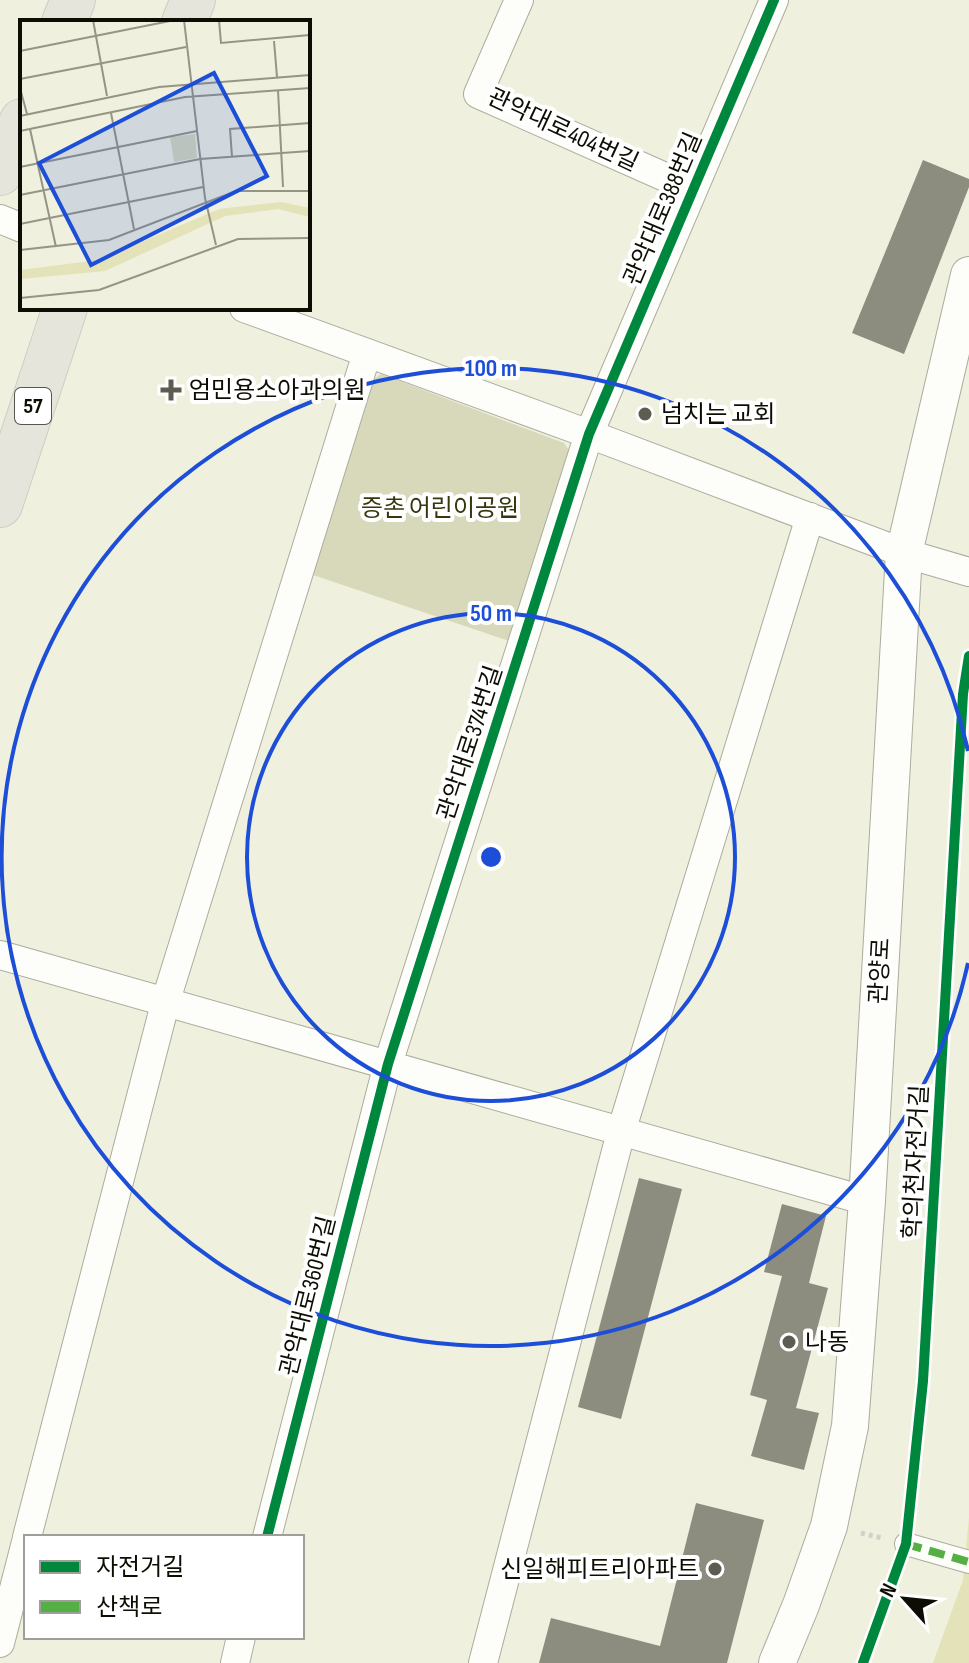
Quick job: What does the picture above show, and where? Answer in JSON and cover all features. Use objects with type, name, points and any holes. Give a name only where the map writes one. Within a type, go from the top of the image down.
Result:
[{"type":"main road","points":[[65,20],[73,0]]},
{"type":"main road","points":[[185,20],[193,0]]},
{"type":"main road","points":[[0,173],[20,126]]},
{"type":"main road","name":"57","points":[[0,505],[64,310]]},
{"type":"street","name":"관악대로404번길","points":[[519,0],[478,94],[692,189]]},
{"type":"street","name":"관악대로388번길","points":[[589,434],[774,0]]},
{"type":"street","points":[[0,219],[20,227]]},
{"type":"street","name":"관양로","points":[[777,1663],[829,1526],[850,1426],[867,1201],[904,553],[969,275]]},
{"type":"street","points":[[249,310],[904,553],[969,572]]},
{"type":"street","points":[[28,1535],[166,1000],[367,353]]},
{"type":"street","name":"관악대로374번길","points":[[388,1064],[589,434]]},
{"type":"street","points":[[483,1663],[621,1132],[810,517]]},
{"type":"street","points":[[0,955],[867,1201]]},
{"type":"street","name":"관악대로360번길","points":[[268,1535],[388,1064]]},
{"type":"street","points":[[916,1547],[969,1562]]},
{"type":"street","points":[[0,1643],[24,1551]]},
{"type":"street","points":[[235,1663],[241,1639]]},
{"type":"path","points":[[829,1526],[916,1547]]},
{"type":"green space","name":"증촌 어린이공원","points":[[381,374],[564,443],[570,452],[512,642],[310,574],[374,379]]},
{"type":"shaded area","points":[[969,1518],[969,1663],[933,1663],[963,1580]]},
{"type":"building","points":[[923,160],[969,179],[969,187],[904,354],[852,333]]},
{"type":"building","points":[[639,1178],[682,1189],[621,1419],[578,1407]]},
{"type":"building","name":"나동","points":[[782,1204],[826,1216],[809,1283],[828,1288],[796,1408],[819,1413],[804,1470],[751,1456],[767,1400],[750,1395],[782,1276],[764,1272]]},
{"type":"building","name":"신일해피트리아파트","points":[[696,1503],[764,1520],[727,1663],[539,1663],[551,1618],[660,1646]]},
{"type":"marked path","points":[[906,1544],[969,1562]]},
{"type":"cycle path","points":[[268,1535],[388,1064],[589,434],[774,0]]},
{"type":"cycle path","name":"학의천자전거길","points":[[863,1663],[906,1544],[923,1381],[963,694],[969,656]]},
{"type":"place","name":"엄민용소아과의원","points":[[171,390]]},
{"type":"place","name":"넘치는 교회","points":[[645,414]]},
{"type":"place","name":"나동","points":[[789,1342]]},
{"type":"place","name":"신일해피트리아파트","points":[[715,1569]]}]
